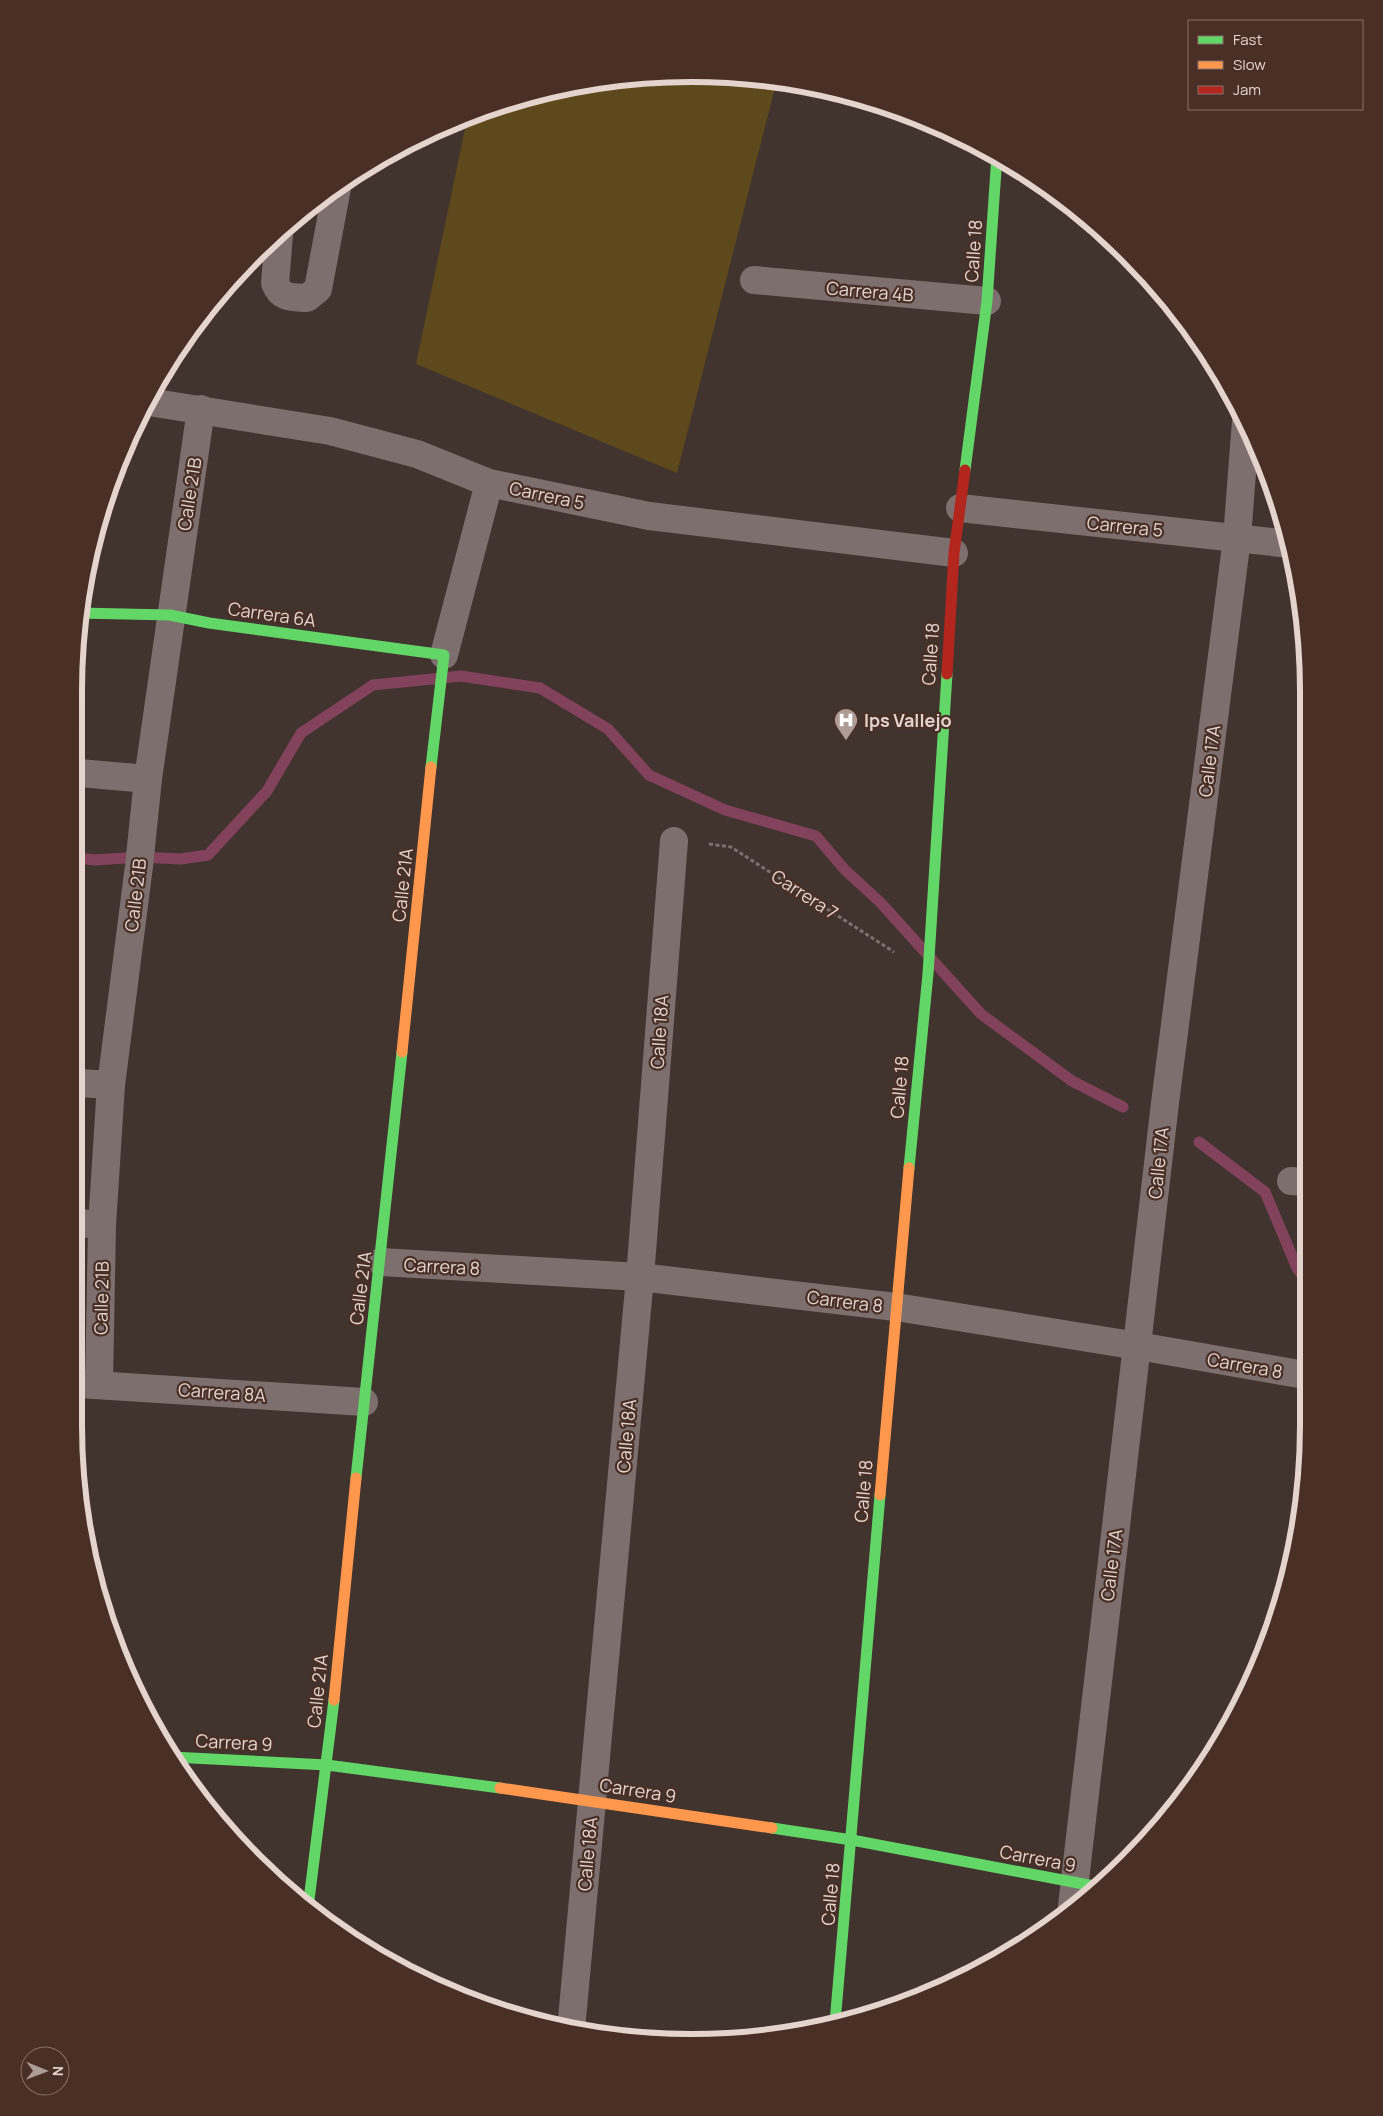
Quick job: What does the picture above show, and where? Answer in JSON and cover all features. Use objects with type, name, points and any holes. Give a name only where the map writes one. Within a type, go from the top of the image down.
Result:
[{"type":"street","name":"Calle 18","points":[[836,2016],[896,1307],[928,974],[929,929],[954,553],[987,301],[995,164]]},
{"type":"street","points":[[278,245],[275,283],[278,290],[284,296],[308,298],[318,289],[335,198]]},
{"type":"street","name":"Carrera 4B","points":[[754,280],[987,301]]},
{"type":"street","name":"Carrera 5","points":[[155,403],[330,431],[417,454],[490,483],[650,516],[954,553]]},
{"type":"street","name":"Calle 21B","points":[[89,1384],[90,1224],[111,1085],[170,615],[201,409]]},
{"type":"street","name":"Calle 17A","points":[[1080,1891],[1165,1103],[1237,538],[1245,437]]},
{"type":"street","points":[[443,663],[490,483]]},
{"type":"street","name":"Carrera 5","points":[[960,508],[1282,543]]},
{"type":"street","name":"Carrera 6A","points":[[88,613],[170,615],[443,663]]},
{"type":"street","name":"Calle 21A","points":[[309,1898],[326,1765],[364,1402],[381,1262],[443,663]]},
{"type":"street","points":[[82,773],[148,779]]},
{"type":"street","name":"Calle 18A","points":[[572,2022],[640,1277],[674,841]]},
{"type":"street","points":[[82,1083],[111,1085]]},
{"type":"street","name":"Carrera 8","points":[[381,1262],[640,1277],[896,1307],[1300,1374]]},
{"type":"street","name":"Carrera 8A","points":[[89,1384],[364,1402]]},
{"type":"street","name":"Carrera 9","points":[[181,1757],[326,1765],[592,1801],[852,1840],[1080,1891]]},
{"type":"path","name":"Carrera 7","points":[[674,841],[731,846],[928,974]]},
{"type":"shaded area","points":[[692,82],[775,89],[677,473],[416,364],[465,126],[534,103],[612,88]]},
{"type":"waterway","points":[[82,858],[95,860],[140,857],[181,859],[208,855],[267,791],[301,733],[373,685],[461,676],[540,688],[608,729],[649,775],[725,810],[816,836],[845,870],[880,902],[981,1014],[1072,1081],[1123,1107]]},
{"type":"waterway","points":[[1199,1142],[1265,1192],[1300,1272]]},
{"type":"traffic: fast","points":[[965,470],[987,301],[996,164]]},
{"type":"traffic: fast","points":[[88,613],[170,615],[209,623],[444,655],[431,767]]},
{"type":"traffic: fast","points":[[909,1168],[928,974],[947,674]]},
{"type":"traffic: fast","points":[[356,1478],[402,1052]]},
{"type":"traffic: fast","points":[[836,2016],[880,1495]]},
{"type":"traffic: fast","points":[[309,1898],[334,1700]]},
{"type":"traffic: fast","points":[[182,1757],[327,1765],[500,1788]]},
{"type":"traffic: fast","points":[[772,1828],[852,1840],[1089,1885]]},
{"type":"traffic: slow","points":[[402,1052],[431,767]]},
{"type":"traffic: slow","points":[[880,1495],[909,1168]]},
{"type":"traffic: slow","points":[[334,1700],[356,1478]]},
{"type":"traffic: slow","points":[[500,1788],[772,1828]]},
{"type":"traffic: jam","points":[[947,674],[954,553],[965,470]]},
{"type":"place","name":"Ips Vallejo","points":[[846,741]]}]
